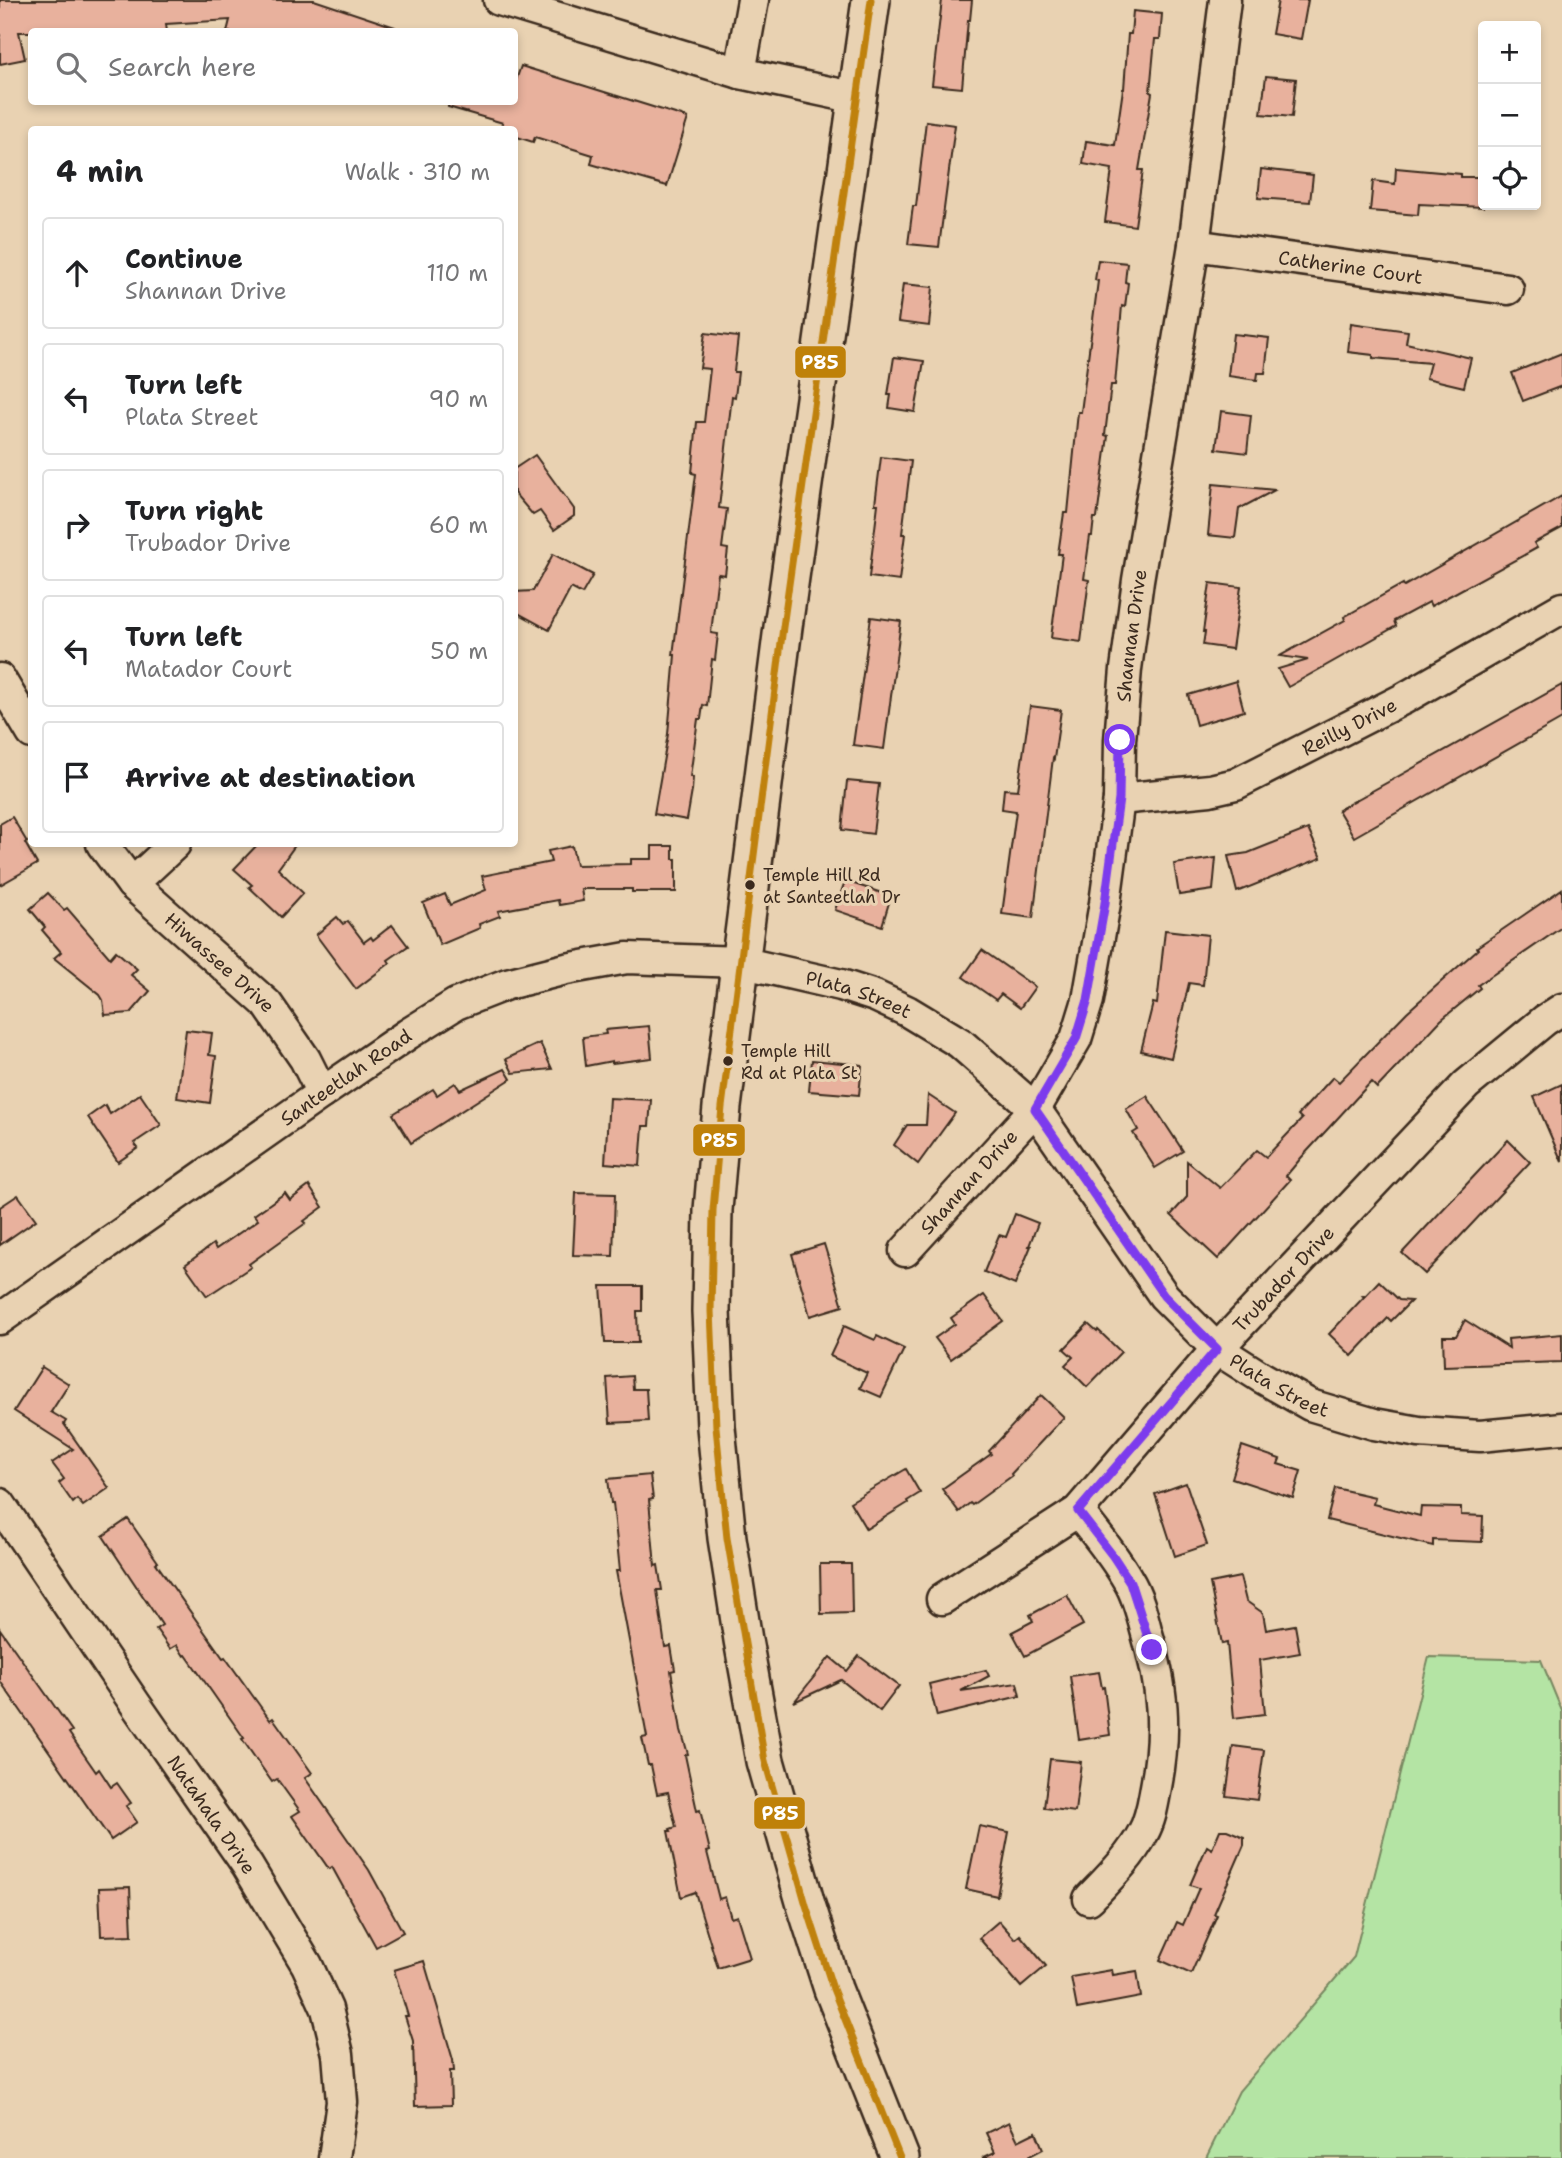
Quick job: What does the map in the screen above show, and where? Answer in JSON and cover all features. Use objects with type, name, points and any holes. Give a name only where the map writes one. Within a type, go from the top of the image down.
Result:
[{"type":"main road","points":[[871,0],[787,600],[722,1107],[713,1210],[712,1337],[716,1427],[727,1538],[765,1761],[833,1989],[900,2158]]},
{"type":"street","points":[[499,0],[740,73],[857,98]]},
{"type":"street","points":[[740,73],[753,0]]},
{"type":"street","name":"Shannan Drive","points":[[905,1251],[1035,1109],[1076,1039],[1088,1000],[1119,799],[1120,740],[1126,669],[1138,580],[1194,245],[1225,0]]},
{"type":"street","name":"Catherine Court","points":[[1194,245],[1508,289]]},
{"type":"street","name":"Reilly Drive","points":[[1119,799],[1210,790],[1236,784],[1404,699],[1562,608]]},
{"type":"street","points":[[0,679],[28,726]]},
{"type":"street","name":"Hiwassee Drive","points":[[104,847],[132,884],[267,1004],[305,1059],[322,1093]]},
{"type":"street","points":[[132,884],[172,847]]},
{"type":"street","name":"Santeetlah Road","points":[[0,1319],[322,1093],[456,1004],[507,984],[566,969],[627,958],[740,962]]},
{"type":"street","name":"Plata Street","points":[[740,962],[841,985],[876,996],[960,1043],[1035,1109],[1164,1296],[1217,1349],[1310,1405],[1374,1424],[1419,1432],[1479,1436],[1562,1428]]},
{"type":"street","name":"Trubador Drive","points":[[942,1599],[1078,1511],[1217,1349],[1466,1085],[1562,1009]]},
{"type":"street","name":"Natahala Drive","points":[[0,1504],[247,1865],[307,1965],[327,2008],[338,2054],[342,2102],[334,2158]]},
{"type":"street","points":[[1078,1511],[1130,1582],[1152,1650],[1161,1691],[1164,1727],[1152,1809],[1143,1833],[1120,1866],[1089,1899]]},
{"type":"green space","points":[[1429,1657],[1541,1660],[1562,1711],[1562,2158],[1206,2158],[1239,2091],[1354,1957]]},
{"type":"building","points":[[0,0],[314,0],[395,27],[228,28],[230,20],[166,24],[166,28],[28,28],[28,32],[19,32],[25,59],[0,64]]},
{"type":"building","points":[[942,0],[972,0],[962,88],[932,85]]},
{"type":"building","points":[[1278,0],[1308,0],[1301,39],[1272,34]]},
{"type":"building","points":[[1133,11],[1162,14],[1160,39],[1155,39],[1152,93],[1139,170],[1143,170],[1135,226],[1105,222],[1112,169],[1083,164],[1086,141],[1115,145]]},
{"type":"building","points":[[521,66],[688,118],[667,186],[591,164],[593,155],[535,137],[533,142],[518,137],[518,126],[502,126],[503,123],[448,107],[518,105],[518,75]]},
{"type":"building","points":[[1266,76],[1296,79],[1292,117],[1261,114]]},
{"type":"building","points":[[926,121],[955,125],[939,247],[908,244],[913,206],[916,206]]},
{"type":"building","points":[[1396,168],[1478,177],[1478,207],[1419,204],[1418,215],[1370,211],[1373,181],[1395,184]]},
{"type":"building","points":[[1261,169],[1313,175],[1310,202],[1258,198]]},
{"type":"building","points":[[1098,260],[1127,263],[1125,282],[1128,283],[1125,307],[1122,306],[1115,385],[1111,385],[1105,435],[1108,436],[1097,518],[1094,518],[1090,536],[1084,579],[1089,580],[1081,642],[1051,638],[1062,554],[1058,554],[1064,513],[1068,513],[1078,412],[1081,412],[1098,281],[1095,280]]},
{"type":"building","points":[[903,284],[933,287],[929,326],[898,322]]},
{"type":"building","points":[[1351,323],[1408,331],[1406,343],[1471,358],[1464,387],[1426,378],[1430,363],[1373,358],[1373,355],[1348,352]]},
{"type":"building","points":[[705,333],[738,337],[734,372],[738,372],[735,397],[732,396],[719,508],[727,509],[722,548],[728,549],[725,575],[718,574],[711,633],[718,634],[715,660],[712,659],[707,706],[703,705],[701,719],[698,719],[687,820],[654,814],[668,734],[673,655],[696,474],[692,473],[697,422],[704,422],[710,369],[700,368]]},
{"type":"building","points":[[1233,334],[1269,338],[1265,373],[1258,373],[1257,380],[1228,376]]},
{"type":"building","points":[[1562,353],[1562,386],[1523,401],[1512,373]]},
{"type":"building","points":[[894,357],[924,361],[915,412],[889,408],[891,395],[888,395]]},
{"type":"building","points":[[1221,411],[1251,415],[1247,453],[1216,449]]},
{"type":"building","points":[[535,455],[574,509],[574,516],[554,530],[540,511],[533,515],[518,498],[518,466]]},
{"type":"building","points":[[881,457],[911,461],[899,581],[869,577]]},
{"type":"building","points":[[1213,484],[1275,490],[1239,509],[1235,538],[1208,535]]},
{"type":"building","points":[[1562,496],[1562,528],[1534,543],[1537,548],[1431,606],[1429,602],[1394,621],[1396,626],[1288,687],[1278,669],[1308,660],[1280,656],[1345,620],[1344,617]]},
{"type":"building","points":[[553,554],[593,575],[582,594],[571,588],[549,630],[518,613],[518,592],[533,591]]},
{"type":"building","points":[[1210,583],[1241,587],[1232,649],[1203,645]]},
{"type":"building","points":[[871,617],[901,621],[884,749],[853,745]]},
{"type":"building","points":[[1236,681],[1244,711],[1196,725],[1188,695]]},
{"type":"building","points":[[1562,685],[1562,719],[1354,837],[1338,810]]},
{"type":"building","points":[[1030,706],[1061,710],[1033,918],[1002,914],[1016,811],[1002,809],[1004,789],[1018,790]]},
{"type":"building","points":[[847,781],[879,784],[873,834],[842,830]]},
{"type":"building","points":[[12,817],[37,864],[0,885],[0,824]]},
{"type":"building","points":[[1308,829],[1321,858],[1237,892],[1228,856],[1248,853]]},
{"type":"building","points":[[572,846],[576,865],[631,864],[631,859],[652,859],[652,846],[673,846],[673,859],[676,859],[676,892],[581,889],[583,901],[559,905],[558,900],[498,911],[500,916],[479,924],[480,928],[440,945],[423,903],[445,894],[450,905],[486,890],[482,876],[551,862],[548,851]]},
{"type":"building","points":[[255,847],[294,847],[278,869],[303,893],[281,917],[234,869]]},
{"type":"building","points":[[1216,858],[1213,890],[1179,895],[1174,864]]},
{"type":"building","points":[[845,881],[891,896],[882,926],[835,910]]},
{"type":"building","points":[[1562,889],[1562,927],[1478,985],[1480,988],[1441,1020],[1377,1088],[1371,1082],[1301,1158],[1286,1176],[1290,1180],[1218,1259],[1171,1215],[1187,1197],[1187,1161],[1220,1188],[1257,1150],[1266,1157],[1302,1119],[1298,1115],[1333,1077],[1339,1082],[1407,1012],[1478,949],[1477,947]]},
{"type":"building","points":[[48,893],[64,910],[67,908],[110,958],[116,951],[137,969],[131,975],[150,991],[131,1013],[105,1015],[100,995],[54,958],[61,952],[42,930],[45,927],[30,909]]},
{"type":"building","points":[[337,917],[343,924],[348,921],[364,942],[371,937],[373,940],[392,925],[408,946],[356,989],[316,935]]},
{"type":"building","points":[[1165,930],[1208,935],[1203,985],[1189,983],[1171,1058],[1141,1051],[1153,1003],[1157,1004]]},
{"type":"building","points":[[982,950],[1035,987],[1020,1008],[1001,994],[996,1000],[963,977]]},
{"type":"building","points":[[649,1026],[652,1058],[586,1066],[583,1037],[606,1034],[605,1030]]},
{"type":"building","points":[[186,1030],[212,1033],[209,1055],[216,1056],[210,1103],[177,1098]]},
{"type":"building","points":[[540,1043],[552,1069],[513,1073],[506,1059]]},
{"type":"building","points":[[812,1060],[862,1065],[859,1095],[809,1091]]},
{"type":"building","points":[[505,1069],[511,1079],[411,1143],[393,1114],[433,1089],[437,1095],[455,1083],[460,1090]]},
{"type":"building","points":[[1562,1084],[1562,1162],[1534,1097]]},
{"type":"building","points":[[140,1094],[161,1125],[134,1143],[138,1148],[118,1162],[88,1117],[105,1105],[110,1114]]},
{"type":"building","points":[[928,1095],[955,1113],[918,1164],[894,1145],[907,1125],[926,1125]]},
{"type":"building","points":[[1147,1096],[1183,1151],[1155,1168],[1133,1133],[1138,1130],[1126,1109]]},
{"type":"building","points":[[609,1098],[651,1100],[649,1126],[643,1126],[640,1166],[605,1163]]},
{"type":"building","points":[[1508,1140],[1530,1162],[1425,1274],[1402,1253]]},
{"type":"building","points":[[309,1186],[323,1207],[304,1221],[306,1223],[249,1264],[251,1267],[207,1296],[185,1265],[213,1244],[216,1249],[258,1220],[254,1215],[285,1193],[290,1200]]},
{"type":"building","points":[[576,1193],[615,1194],[613,1256],[573,1255]]},
{"type":"building","points":[[18,1195],[36,1220],[0,1245],[0,1207]]},
{"type":"building","points":[[1015,1214],[1038,1223],[1015,1285],[984,1272],[999,1235],[1006,1237]]},
{"type":"building","points":[[824,1244],[843,1306],[810,1316],[792,1254]]},
{"type":"building","points":[[1379,1281],[1399,1300],[1411,1301],[1391,1321],[1388,1318],[1352,1356],[1329,1334]]},
{"type":"building","points":[[601,1286],[642,1286],[642,1311],[637,1311],[638,1343],[605,1343]]},
{"type":"building","points":[[984,1295],[1003,1321],[951,1359],[935,1338],[955,1324],[951,1318]]},
{"type":"building","points":[[1465,1320],[1509,1348],[1508,1339],[1562,1334],[1562,1362],[1444,1366],[1443,1336],[1456,1336]]},
{"type":"building","points":[[1088,1324],[1121,1352],[1087,1387],[1065,1365],[1073,1357],[1064,1349]]},
{"type":"building","points":[[844,1326],[875,1340],[877,1336],[904,1349],[881,1397],[860,1388],[867,1373],[830,1356]]},
{"type":"building","points":[[42,1367],[69,1384],[51,1412],[66,1421],[64,1424],[109,1488],[83,1506],[77,1499],[73,1503],[59,1483],[64,1479],[52,1463],[73,1449],[14,1411]]},
{"type":"building","points":[[632,1376],[633,1389],[646,1389],[648,1421],[610,1423],[607,1378]]},
{"type":"building","points":[[1041,1395],[1064,1417],[1012,1476],[959,1512],[942,1489],[991,1454],[989,1451]]},
{"type":"building","points":[[1242,1446],[1280,1459],[1278,1464],[1301,1471],[1293,1498],[1232,1478]]},
{"type":"building","points":[[906,1469],[920,1493],[866,1529],[850,1502]]},
{"type":"building","points":[[650,1475],[653,1499],[649,1500],[655,1566],[658,1565],[662,1590],[657,1590],[665,1647],[671,1646],[675,1670],[671,1671],[688,1754],[685,1755],[697,1811],[700,1810],[710,1851],[707,1852],[719,1899],[725,1897],[731,1918],[737,1916],[750,1958],[718,1968],[695,1892],[681,1897],[668,1831],[676,1827],[668,1792],[657,1794],[651,1765],[648,1765],[642,1738],[647,1737],[616,1571],[620,1571],[608,1479]]},
{"type":"building","points":[[1186,1483],[1207,1545],[1175,1556],[1155,1494]]},
{"type":"building","points":[[1335,1488],[1375,1497],[1373,1504],[1420,1516],[1421,1507],[1461,1508],[1461,1515],[1483,1516],[1482,1542],[1433,1540],[1433,1546],[1327,1520]]},
{"type":"building","points":[[128,1519],[223,1658],[225,1657],[270,1720],[273,1718],[312,1773],[305,1778],[369,1870],[403,1932],[376,1947],[332,1867],[329,1869],[292,1816],[300,1811],[277,1779],[272,1782],[186,1655],[184,1656],[177,1645],[170,1649],[156,1629],[162,1625],[103,1536]]},
{"type":"building","points":[[820,1564],[851,1564],[852,1613],[821,1614]]},
{"type":"building","points":[[1240,1577],[1246,1601],[1263,1613],[1266,1630],[1295,1625],[1300,1653],[1260,1660],[1265,1714],[1234,1718],[1227,1643],[1222,1644],[1210,1583]]},
{"type":"building","points":[[1067,1595],[1083,1625],[1025,1656],[1012,1632],[1033,1621],[1030,1615]]},
{"type":"building","points":[[0,1629],[72,1731],[69,1733],[96,1772],[99,1769],[111,1787],[117,1783],[131,1803],[126,1806],[137,1822],[111,1840],[0,1681]]},
{"type":"building","points":[[859,1656],[899,1686],[880,1711],[841,1680],[794,1702],[830,1657],[847,1671]]},
{"type":"building","points":[[986,1670],[989,1676],[961,1691],[1017,1683],[1020,1696],[937,1716],[929,1684]]},
{"type":"building","points":[[1099,1672],[1102,1688],[1104,1687],[1110,1735],[1079,1740],[1070,1676]]},
{"type":"building","points":[[1233,1746],[1264,1750],[1257,1800],[1226,1796]]},
{"type":"building","points":[[1050,1759],[1081,1762],[1075,1812],[1044,1808]]},
{"type":"building","points":[[979,1826],[1009,1832],[997,1896],[966,1889]]},
{"type":"building","points":[[1220,1830],[1244,1837],[1244,1845],[1191,1974],[1160,1960],[1177,1922],[1183,1925],[1199,1888],[1190,1885],[1207,1846],[1212,1849]]},
{"type":"building","points":[[130,1887],[132,1935],[101,1936],[99,1888]]},
{"type":"building","points":[[999,1921],[1015,1939],[1020,1935],[1046,1966],[1021,1987],[979,1938]]},
{"type":"building","points":[[424,1961],[453,2060],[454,2071],[450,2071],[451,2105],[415,2106],[413,2041],[394,1970]]},
{"type":"building","points":[[1112,1970],[1113,1975],[1137,1971],[1141,1997],[1077,2009],[1071,1977]]},
{"type":"building","points":[[1009,2122],[1018,2141],[1036,2132],[1043,2149],[1026,2158],[982,2158],[995,2152],[986,2133]]},
{"type":"transit line","name":"P85","points":[[871,0],[783,627],[722,1107],[713,1210],[711,1311],[716,1427],[727,1538],[765,1761],[833,1989],[900,2158]]},
{"type":"place","name":"Temple Hill Rd at Santeetlah Dr","points":[[750,885]]},
{"type":"place","name":"Temple Hill Rd at Plata St","points":[[728,1061]]},
{"type":"route","points":[[1120,740],[1119,799],[1088,1000],[1076,1039],[1035,1109],[1164,1296],[1217,1349],[1078,1511],[1130,1582],[1152,1650]]}]
